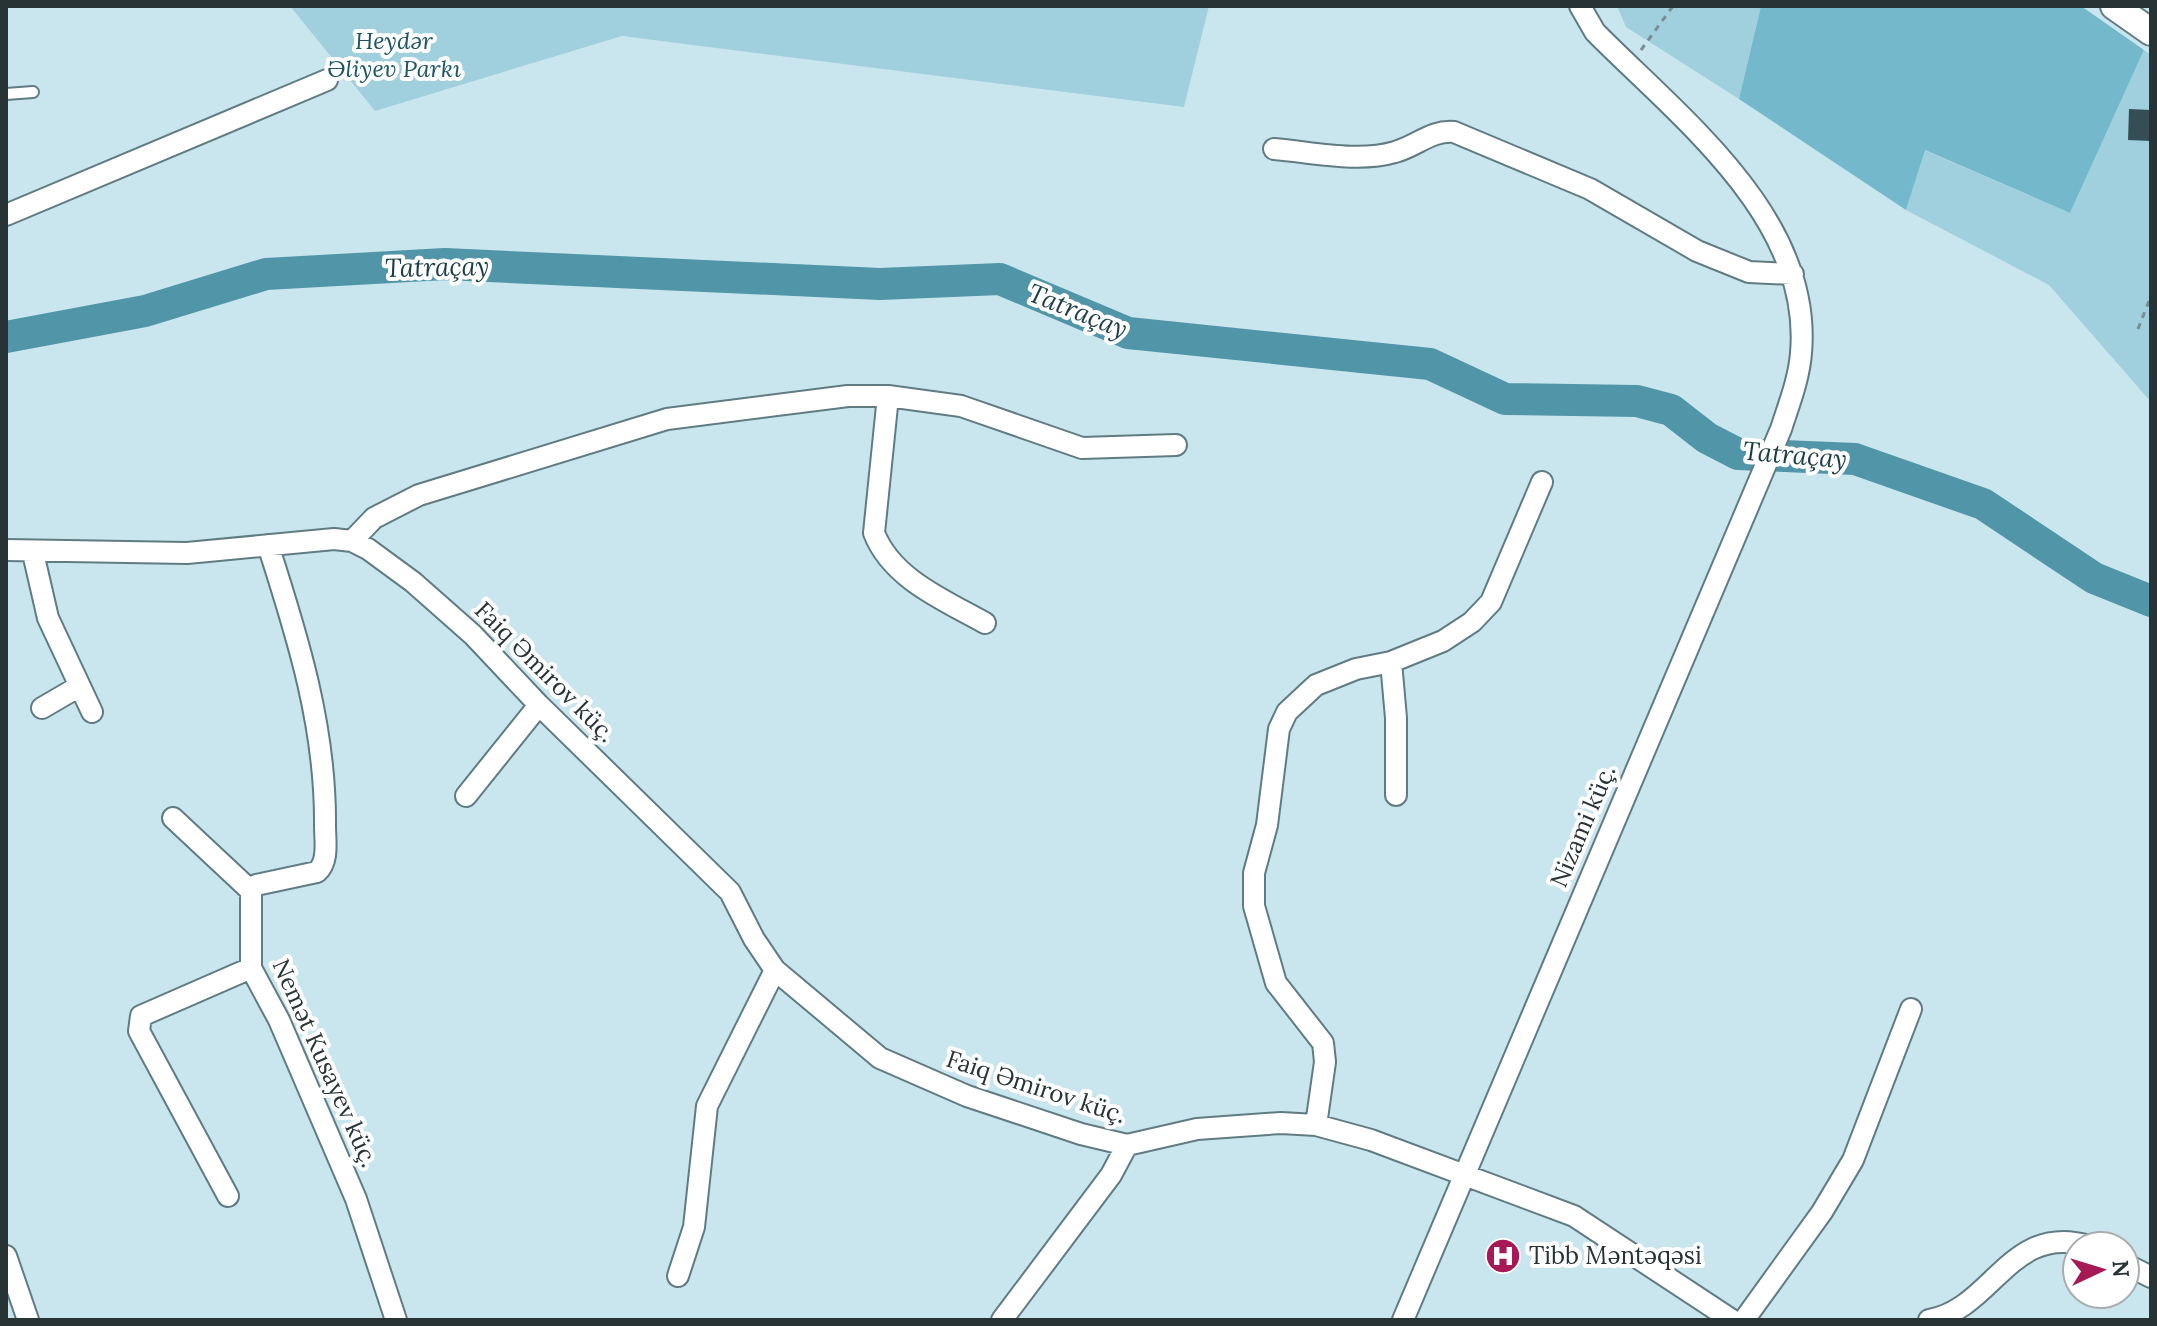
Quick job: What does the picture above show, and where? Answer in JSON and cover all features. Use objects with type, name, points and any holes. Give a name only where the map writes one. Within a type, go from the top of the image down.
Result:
[{"type":"street","name":"Nizami küç.","points":[[1403,1320],[1781,429],[1795,387],[1801,351],[1793,274],[1777,234],[1725,163],[1595,32],[1580,6]]},
{"type":"street","points":[[2114,6],[2151,32]]},
{"type":"street","points":[[6,215],[327,80]]},
{"type":"street","points":[[1274,149],[1367,156],[1395,152],[1438,130],[1454,132],[1590,189],[1697,251],[1749,272],[1793,274]]},
{"type":"street","points":[[6,550],[33,553],[187,553],[352,541],[374,518],[419,495],[667,419],[848,396],[888,396],[961,406],[1082,448],[1176,445]]},
{"type":"street","points":[[888,396],[874,533],[882,553],[922,588],[985,623]]},
{"type":"street","points":[[1316,1125],[1325,1062],[1323,1043],[1276,983],[1254,906],[1254,873],[1267,825],[1275,750],[1287,712],[1300,696],[1333,677],[1391,662],[1443,641],[1472,622],[1491,602],[1542,482]]},
{"type":"street","name":"Faiq Əmirov küç.","points":[[352,541],[413,582],[443,607],[730,892],[754,939],[775,970],[880,1058],[967,1096],[1081,1134],[1127,1145],[1230,1125],[1316,1125],[1371,1140],[1574,1216],[1732,1320]]},
{"type":"street","points":[[173,818],[251,891],[256,885],[317,872],[325,860],[325,785],[321,740],[299,644],[268,545]]},
{"type":"street","points":[[33,553],[48,618],[92,712]]},
{"type":"street","points":[[1391,662],[1396,718],[1396,795]]},
{"type":"street","points":[[42,708],[78,687]]},
{"type":"street","points":[[466,796],[539,705]]},
{"type":"street","name":"Nemət Kusayev küç.","points":[[251,891],[251,968],[279,1020],[356,1199],[396,1320]]},
{"type":"street","points":[[228,1196],[139,1031],[138,1022],[141,1016],[251,968]]},
{"type":"street","points":[[678,1276],[694,1227],[707,1106],[775,970]]},
{"type":"street","points":[[1744,1320],[1822,1212],[1853,1160],[1911,1009]]},
{"type":"street","points":[[1002,1320],[1111,1175],[1127,1145]]},
{"type":"street","points":[[1929,1320],[1957,1312],[2015,1259],[2036,1245],[2061,1242]]},
{"type":"street","points":[[6,1256],[28,1320]]},
{"type":"lane","points":[[6,94],[33,92]]},
{"type":"path","points":[[1628,65],[1673,6]]},
{"type":"path","points":[[2138,329],[2151,296]]},
{"type":"green space","name":"Heydər Əliyev Parkı","points":[[290,6],[1209,6],[1184,107],[622,36],[375,111]]},
{"type":"green space","points":[[1617,6],[1761,6],[1739,99],[1626,27]]},
{"type":"green space","points":[[2144,50],[2151,55],[2151,402],[2049,285],[1906,210],[1924,150],[2070,213]]},
{"type":"shaded area","points":[[1761,6],[2081,6],[2144,50],[2070,213],[1925,150],[1906,210],[1739,99]]},
{"type":"building","points":[[2129,109],[2151,110],[2151,141],[2128,140]]},
{"type":"waterway","name":"Tatraçay","points":[[6,337],[145,311],[266,274],[445,264],[880,284],[1000,279],[1128,333],[1430,364],[1505,399],[1637,401],[1671,410],[1707,438],[1738,454],[1855,459],[1983,504],[2094,578],[2151,601]]},
{"type":"place","name":"Tibb Məntəqəsi","points":[[1503,1256]]}]
